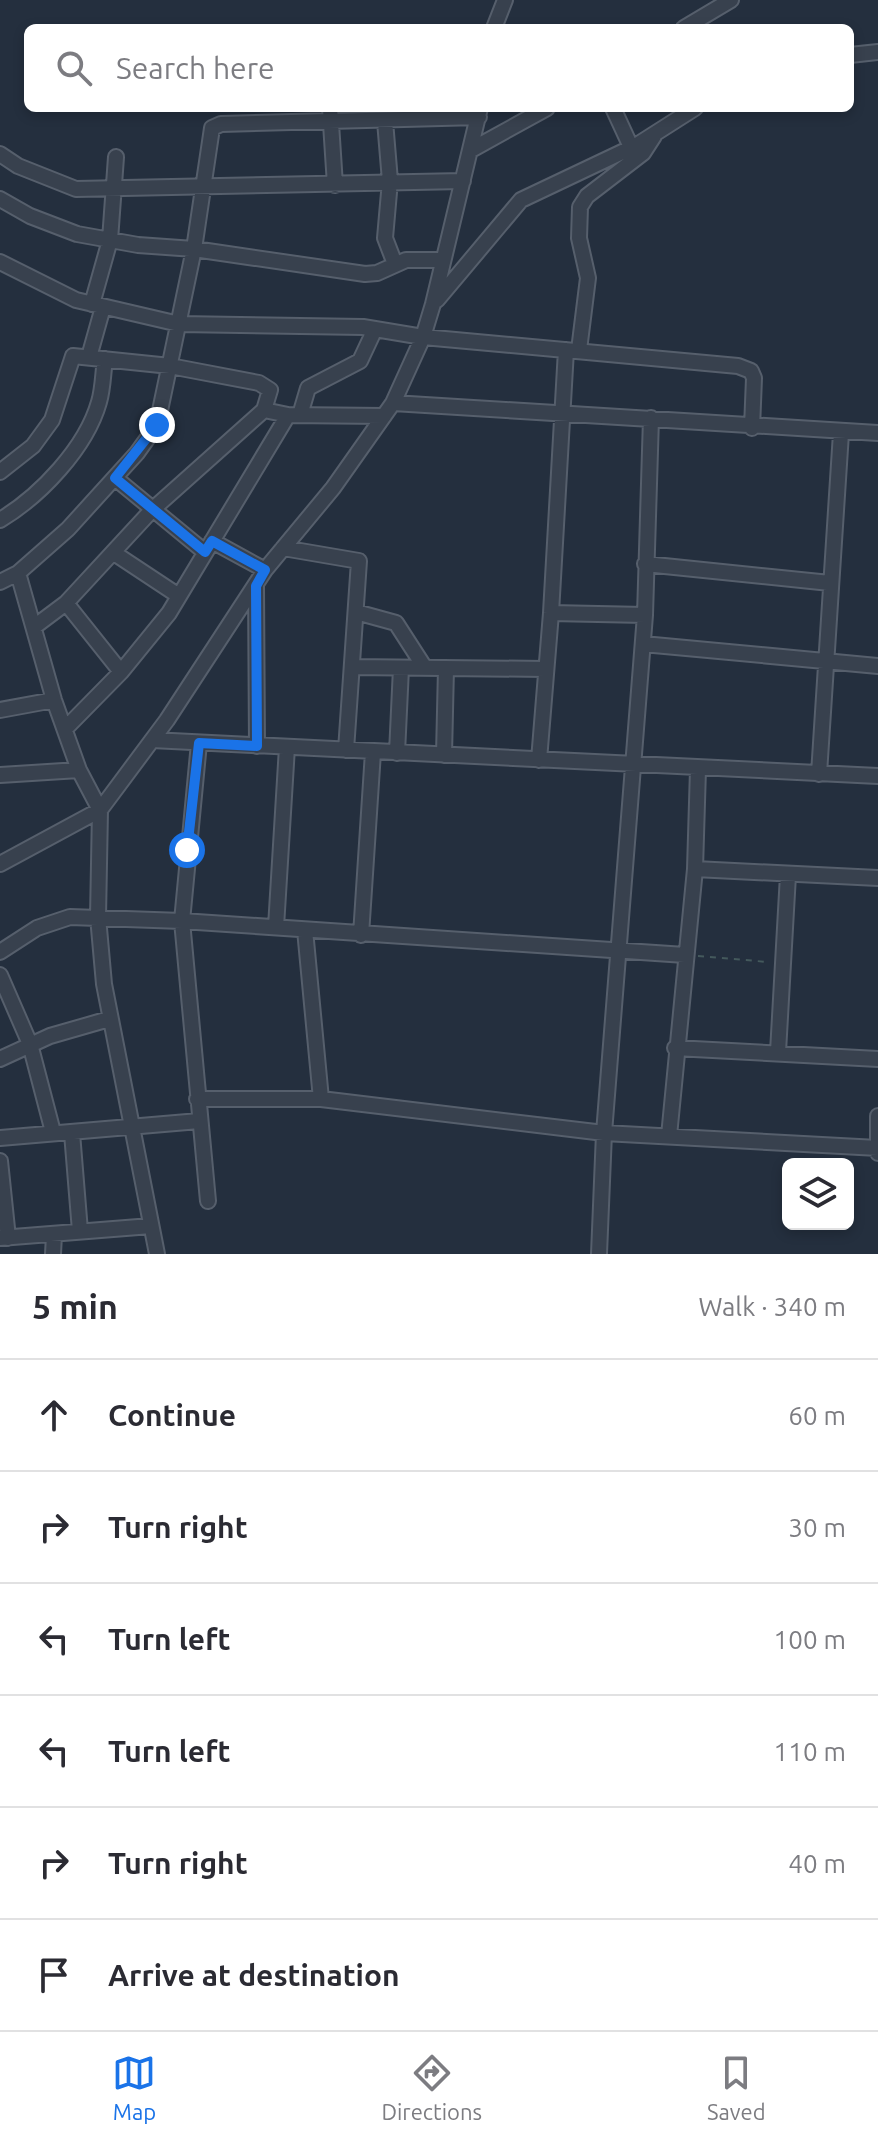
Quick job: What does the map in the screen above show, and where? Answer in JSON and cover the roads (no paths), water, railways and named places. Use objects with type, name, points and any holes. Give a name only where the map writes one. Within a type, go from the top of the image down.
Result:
[{"type":"street","points":[[691,24],[731,0]]},
{"type":"street","points":[[495,24],[504,1]]},
{"type":"street","points":[[854,55],[878,52]]},
{"type":"street","points":[[0,582],[18,573],[68,529],[115,478],[157,425],[194,249],[208,136],[216,126],[331,115],[385,121],[479,112],[433,304],[423,337],[393,403],[333,488],[265,570],[152,740],[100,810],[0,864]]},
{"type":"street","points":[[471,150],[540,112]]},
{"type":"street","points":[[615,112],[631,147]]},
{"type":"street","points":[[433,304],[521,200],[631,147],[689,112]]},
{"type":"street","points":[[331,115],[335,185]]},
{"type":"street","points":[[385,121],[390,181],[385,238],[395,264]]},
{"type":"street","points":[[539,760],[564,412],[572,350],[588,278],[579,238],[580,207],[587,196],[643,153],[657,133]]},
{"type":"street","points":[[0,154],[50,181],[76,189],[463,181]]},
{"type":"street","points":[[89,357],[110,240],[116,157]]},
{"type":"street","points":[[0,199],[30,216],[77,234],[110,240],[365,274],[377,273],[418,258],[443,260]]},
{"type":"street","points":[[0,262],[30,280],[97,306],[179,324],[297,324],[375,329],[423,337],[747,369],[754,378],[752,428]]},
{"type":"street","points":[[65,729],[121,672],[179,596],[308,388],[360,361],[375,329]]},
{"type":"street","points":[[0,472],[33,446],[52,420],[61,402],[70,358],[89,357],[170,366],[266,385],[270,395],[264,410],[152,510],[66,603],[34,627]]},
{"type":"street","points":[[0,520],[23,506],[78,443],[100,401],[105,359]]},
{"type":"street","points":[[393,403],[651,418],[752,428],[878,433]]},
{"type":"street","points":[[264,410],[294,415],[384,416]]},
{"type":"street","points":[[599,1254],[604,1133],[645,615],[651,418]]},
{"type":"street","points":[[819,774],[841,433]]},
{"type":"street","points":[[115,478],[152,510],[209,547],[265,570]]},
{"type":"street","points":[[283,548],[359,561],[346,750]]},
{"type":"street","points":[[114,553],[179,596]]},
{"type":"street","points":[[645,564],[830,583]]},
{"type":"street","points":[[18,573],[54,700],[79,770],[100,810],[98,917],[109,1019],[134,1126],[157,1254]]},
{"type":"street","points":[[256,586],[257,746]]},
{"type":"street","points":[[66,603],[121,672]]},
{"type":"street","points":[[356,612],[396,623],[425,668]]},
{"type":"street","points":[[551,613],[645,615]]},
{"type":"street","points":[[643,644],[878,666]]},
{"type":"street","points":[[352,667],[546,669]]},
{"type":"street","points":[[397,753],[401,668]]},
{"type":"street","points":[[444,755],[446,668]]},
{"type":"street","points":[[0,710],[54,700]]},
{"type":"street","points":[[152,740],[878,776]]},
{"type":"street","points":[[199,743],[182,921],[208,1201]]},
{"type":"street","points":[[276,927],[287,747]]},
{"type":"street","points":[[361,935],[373,752]]},
{"type":"street","points":[[669,1136],[675,1048],[695,869],[698,769]]},
{"type":"street","points":[[0,775],[79,770]]},
{"type":"street","points":[[695,869],[878,878]]},
{"type":"street","points":[[778,1052],[788,875]]},
{"type":"street","points":[[0,952],[37,928],[70,917],[98,917],[685,955]]},
{"type":"street","points":[[305,930],[321,1099]]},
{"type":"street","points":[[0,975],[30,1044],[53,1132]]},
{"type":"street","points":[[0,1059],[30,1044],[109,1019]]},
{"type":"street","points":[[675,1048],[878,1059]]},
{"type":"street","points":[[197,1099],[321,1099],[604,1133],[877,1150],[878,1116]]},
{"type":"street","points":[[0,1138],[199,1121]]},
{"type":"street","points":[[72,1133],[80,1231]]},
{"type":"street","points":[[0,1161],[4,1238],[151,1226]]},
{"type":"street","points":[[53,1254],[54,1235]]}]
